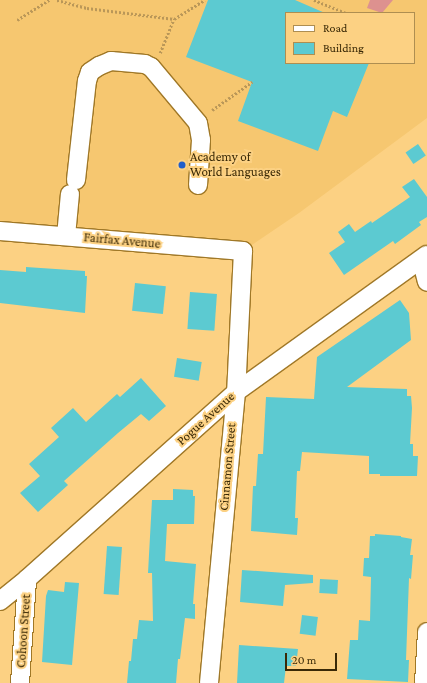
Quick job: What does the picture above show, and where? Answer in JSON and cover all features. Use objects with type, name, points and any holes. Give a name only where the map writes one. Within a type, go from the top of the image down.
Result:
[{"type":"street","points":[[66,236],[87,81],[90,72],[99,66],[111,62],[145,64],[150,67],[198,123],[201,140],[198,185]]},
{"type":"street","name":"Fairfax Avenue","points":[[0,231],[244,250]]},
{"type":"street","name":"Cinnamon Street","points":[[209,683],[236,392],[244,250]]},
{"type":"street","points":[[423,258],[427,282]]},
{"type":"street","name":"Pogue Avenue","points":[[0,601],[27,579],[236,392],[423,258]]},
{"type":"street","name":"Cohoon Street","points":[[20,683],[27,579]]},
{"type":"street","points":[[424,683],[427,632]]},
{"type":"path","points":[[17,20],[49,0]]},
{"type":"path","points":[[57,0],[87,8],[174,18],[204,0]]},
{"type":"path","points":[[314,0],[344,12]]},
{"type":"path","points":[[160,56],[174,18]]},
{"type":"path","points":[[212,110],[252,82]]},
{"type":"shaded area","name":"Academy of World Languages","points":[[0,0],[427,0],[427,118],[299,213],[243,251],[0,231]]},
{"type":"shaded area","points":[[370,0],[393,0],[383,12],[367,8]]},
{"type":"building","points":[[208,0],[295,0],[323,12],[285,12],[285,64],[369,64],[347,117],[333,111],[318,151],[238,121],[252,82],[186,57]]},
{"type":"building","points":[[418,144],[426,156],[413,164],[406,152]]},
{"type":"building","points":[[414,179],[427,197],[427,217],[419,222],[421,225],[395,244],[393,241],[344,275],[329,253],[345,242],[338,232],[349,224],[355,232],[371,221],[372,223],[410,197],[402,187]]},
{"type":"building","points":[[26,267],[85,271],[85,276],[87,276],[85,313],[0,303],[0,270],[26,272]]},
{"type":"building","points":[[135,283],[166,286],[163,314],[132,311]]},
{"type":"building","points":[[190,292],[217,294],[214,331],[187,329]]},
{"type":"building","points":[[400,300],[409,313],[411,340],[347,387],[407,389],[407,396],[411,396],[412,408],[410,444],[413,444],[413,456],[418,456],[417,476],[380,476],[380,474],[369,474],[369,456],[302,452],[300,471],[297,471],[295,518],[298,518],[297,535],[251,531],[253,486],[256,486],[258,454],[263,454],[266,397],[314,399],[317,357]]},
{"type":"building","points":[[177,358],[202,362],[199,381],[174,377]]},
{"type":"building","points":[[141,378],[166,406],[149,421],[141,414],[118,433],[64,481],[68,485],[38,512],[20,493],[40,476],[29,464],[59,437],[51,428],[73,408],[86,422],[117,394],[120,397]]},
{"type":"building","points":[[173,489],[193,490],[193,496],[195,496],[194,524],[167,524],[165,561],[196,564],[193,604],[195,604],[195,619],[185,618],[180,659],[178,659],[176,683],[127,683],[133,639],[137,639],[139,620],[153,621],[152,573],[148,573],[152,500],[173,500]]},
{"type":"building","points":[[375,534],[401,536],[412,539],[410,555],[413,555],[411,579],[409,578],[406,660],[409,660],[408,682],[347,679],[350,640],[358,640],[359,620],[370,621],[371,577],[363,576],[364,558],[369,558],[370,536],[375,536]]},
{"type":"building","points":[[107,546],[122,547],[119,595],[104,594]]},
{"type":"building","points":[[242,570],[313,575],[313,583],[285,585],[283,606],[240,602]]},
{"type":"building","points":[[320,579],[338,580],[337,594],[319,593]]},
{"type":"building","points":[[65,582],[79,583],[72,665],[42,662],[46,596],[48,590],[64,592]]},
{"type":"building","points":[[302,615],[318,617],[316,636],[300,634]]},
{"type":"building","points":[[239,645],[298,649],[296,666],[286,666],[284,683],[237,683]]},
{"type":"place","name":"Academy of World Languages","points":[[182,165]]}]
